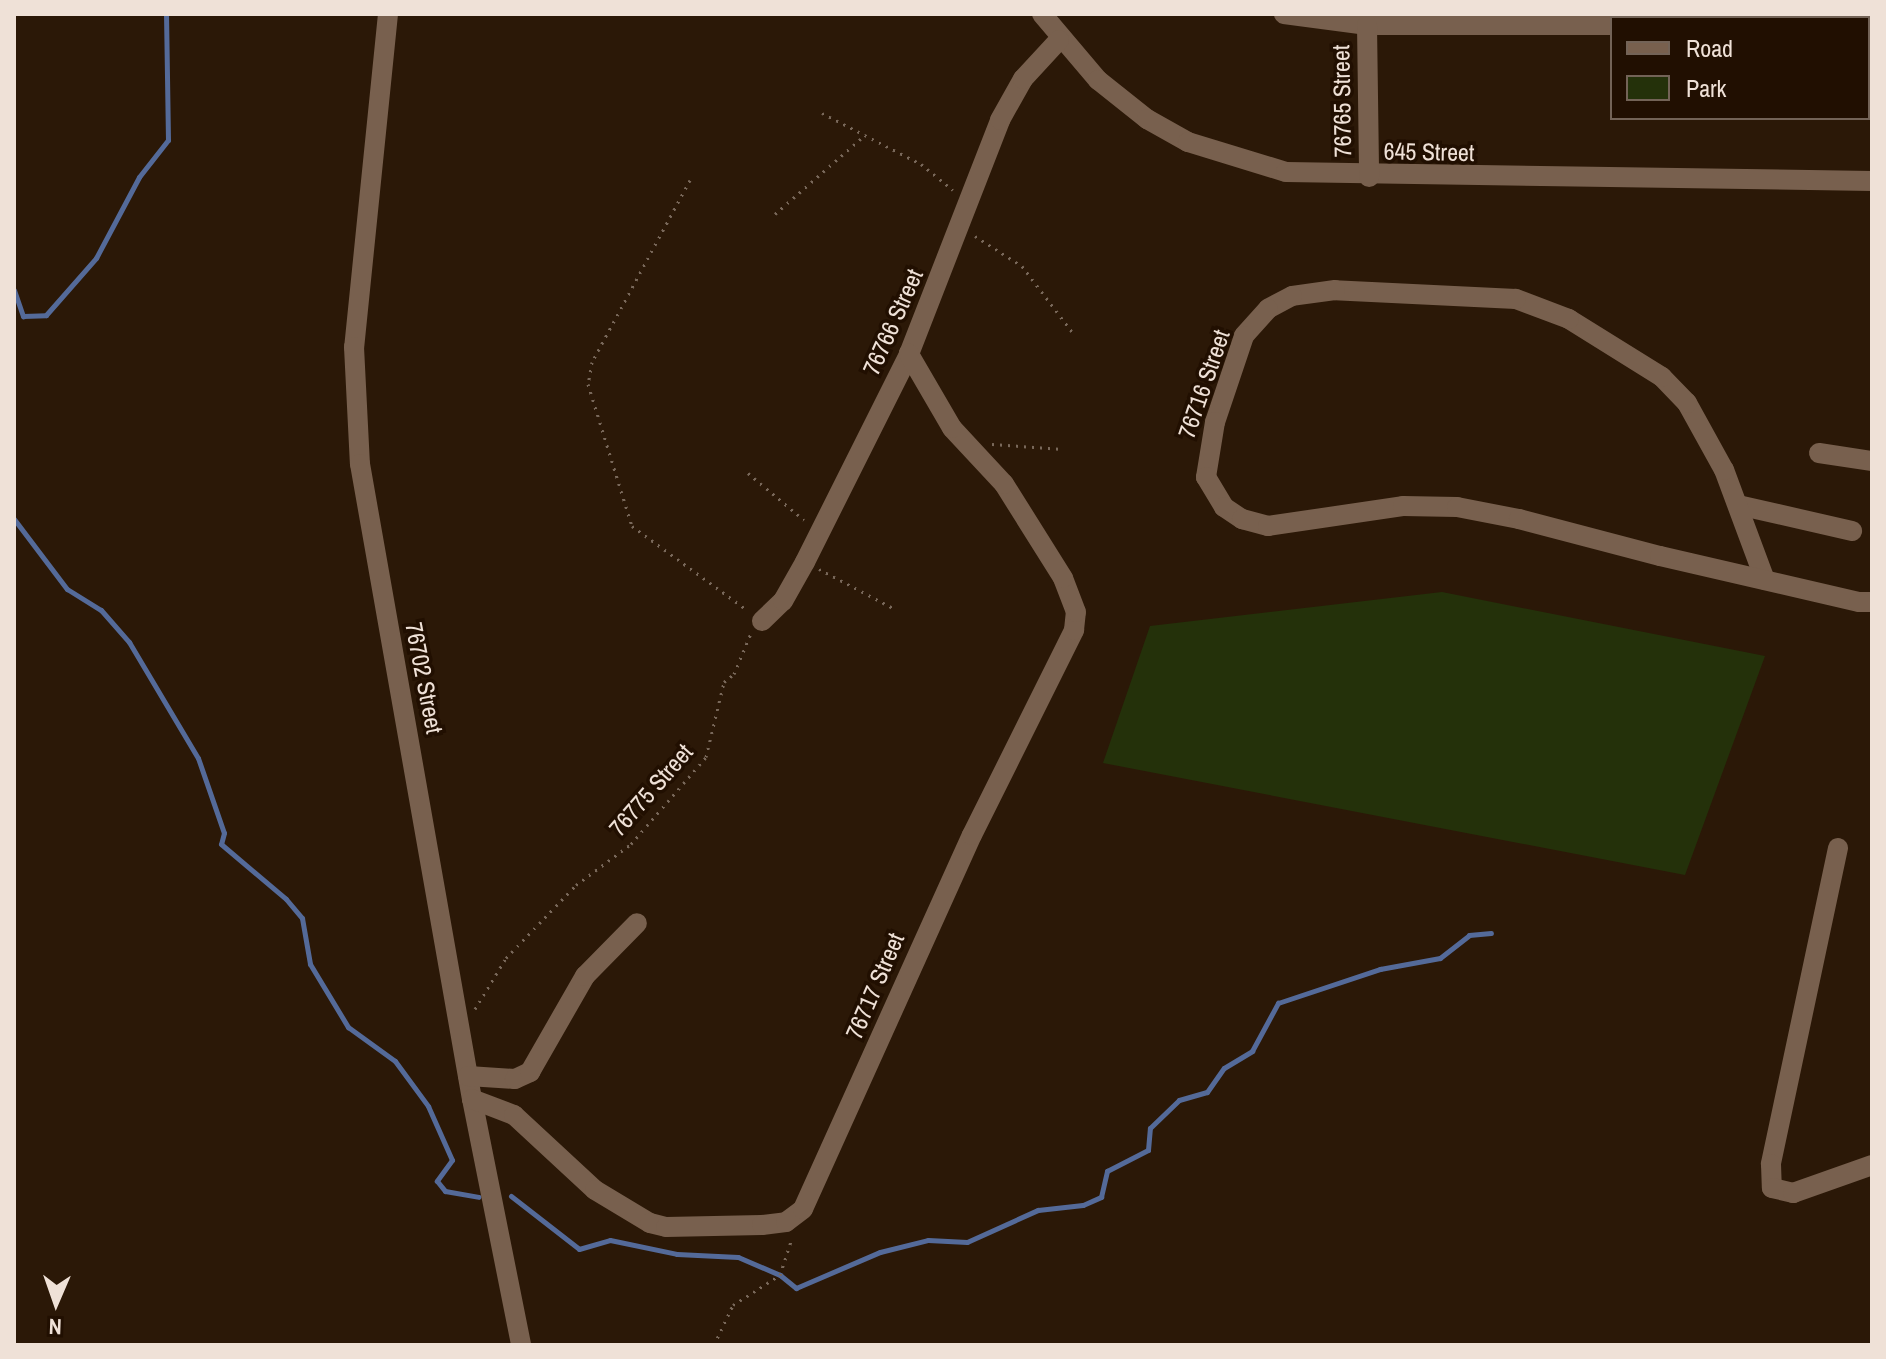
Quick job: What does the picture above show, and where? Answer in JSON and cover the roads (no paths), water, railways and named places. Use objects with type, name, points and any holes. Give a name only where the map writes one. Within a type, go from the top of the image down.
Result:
[{"type":"street","name":"76702 Street","points":[[388,14],[359,259],[355,402],[372,541],[472,1099],[521,1345]]},
{"type":"street","name":"645 Street","points":[[1042,14],[1059,40],[1117,97],[1188,142],[1286,172],[1369,177],[1872,181]]},
{"type":"street","points":[[1284,14],[1367,25],[1610,25]]},
{"type":"street","name":"76765 Street","points":[[1367,25],[1369,177]]},
{"type":"street","name":"76766 Street","points":[[762,621],[783,601],[805,562],[909,354],[961,228],[967,203],[1000,120],[1023,79],[1059,40]]},
{"type":"street","name":"76716 Street","points":[[1765,580],[1738,505],[1687,403],[1662,377],[1569,319],[1516,299],[1384,290],[1292,296],[1268,309],[1244,336],[1215,422],[1206,477],[1224,507],[1242,519],[1268,526],[1403,506],[1457,507],[1765,580],[1872,602]]},
{"type":"street","name":"76717 Street","points":[[472,1099],[514,1115],[595,1190],[650,1223],[666,1227],[762,1225],[786,1222],[803,1209],[972,835],[1074,630],[1073,597],[1004,484],[964,442],[909,354]]},
{"type":"street","points":[[1819,453],[1872,461]]},
{"type":"street","points":[[1738,505],[1852,531]]},
{"type":"street","points":[[1838,848],[1771,1164],[1772,1188],[1793,1193],[1872,1165]]},
{"type":"street","points":[[468,1076],[515,1079],[530,1072],[585,976],[637,923]]},
{"type":"waterway","points":[[14,290],[23,316],[46,315],[96,258],[139,177],[168,140],[166,14]]},
{"type":"waterway","points":[[14,519],[67,589],[101,610],[129,642],[198,758],[224,833],[221,844],[286,899],[302,918],[310,964],[348,1027],[395,1061],[428,1106],[452,1160],[437,1181],[445,1191],[478,1197]]},
{"type":"waterway","points":[[511,1196],[579,1249],[610,1240],[677,1254],[738,1257],[780,1275],[796,1288],[880,1252],[928,1240],[967,1242],[1038,1210],[1083,1205],[1101,1197],[1107,1171],[1148,1150],[1150,1128],[1179,1100],[1207,1092],[1224,1068],[1252,1051],[1278,1003],[1380,969],[1440,958],[1469,935],[1491,933]]}]
